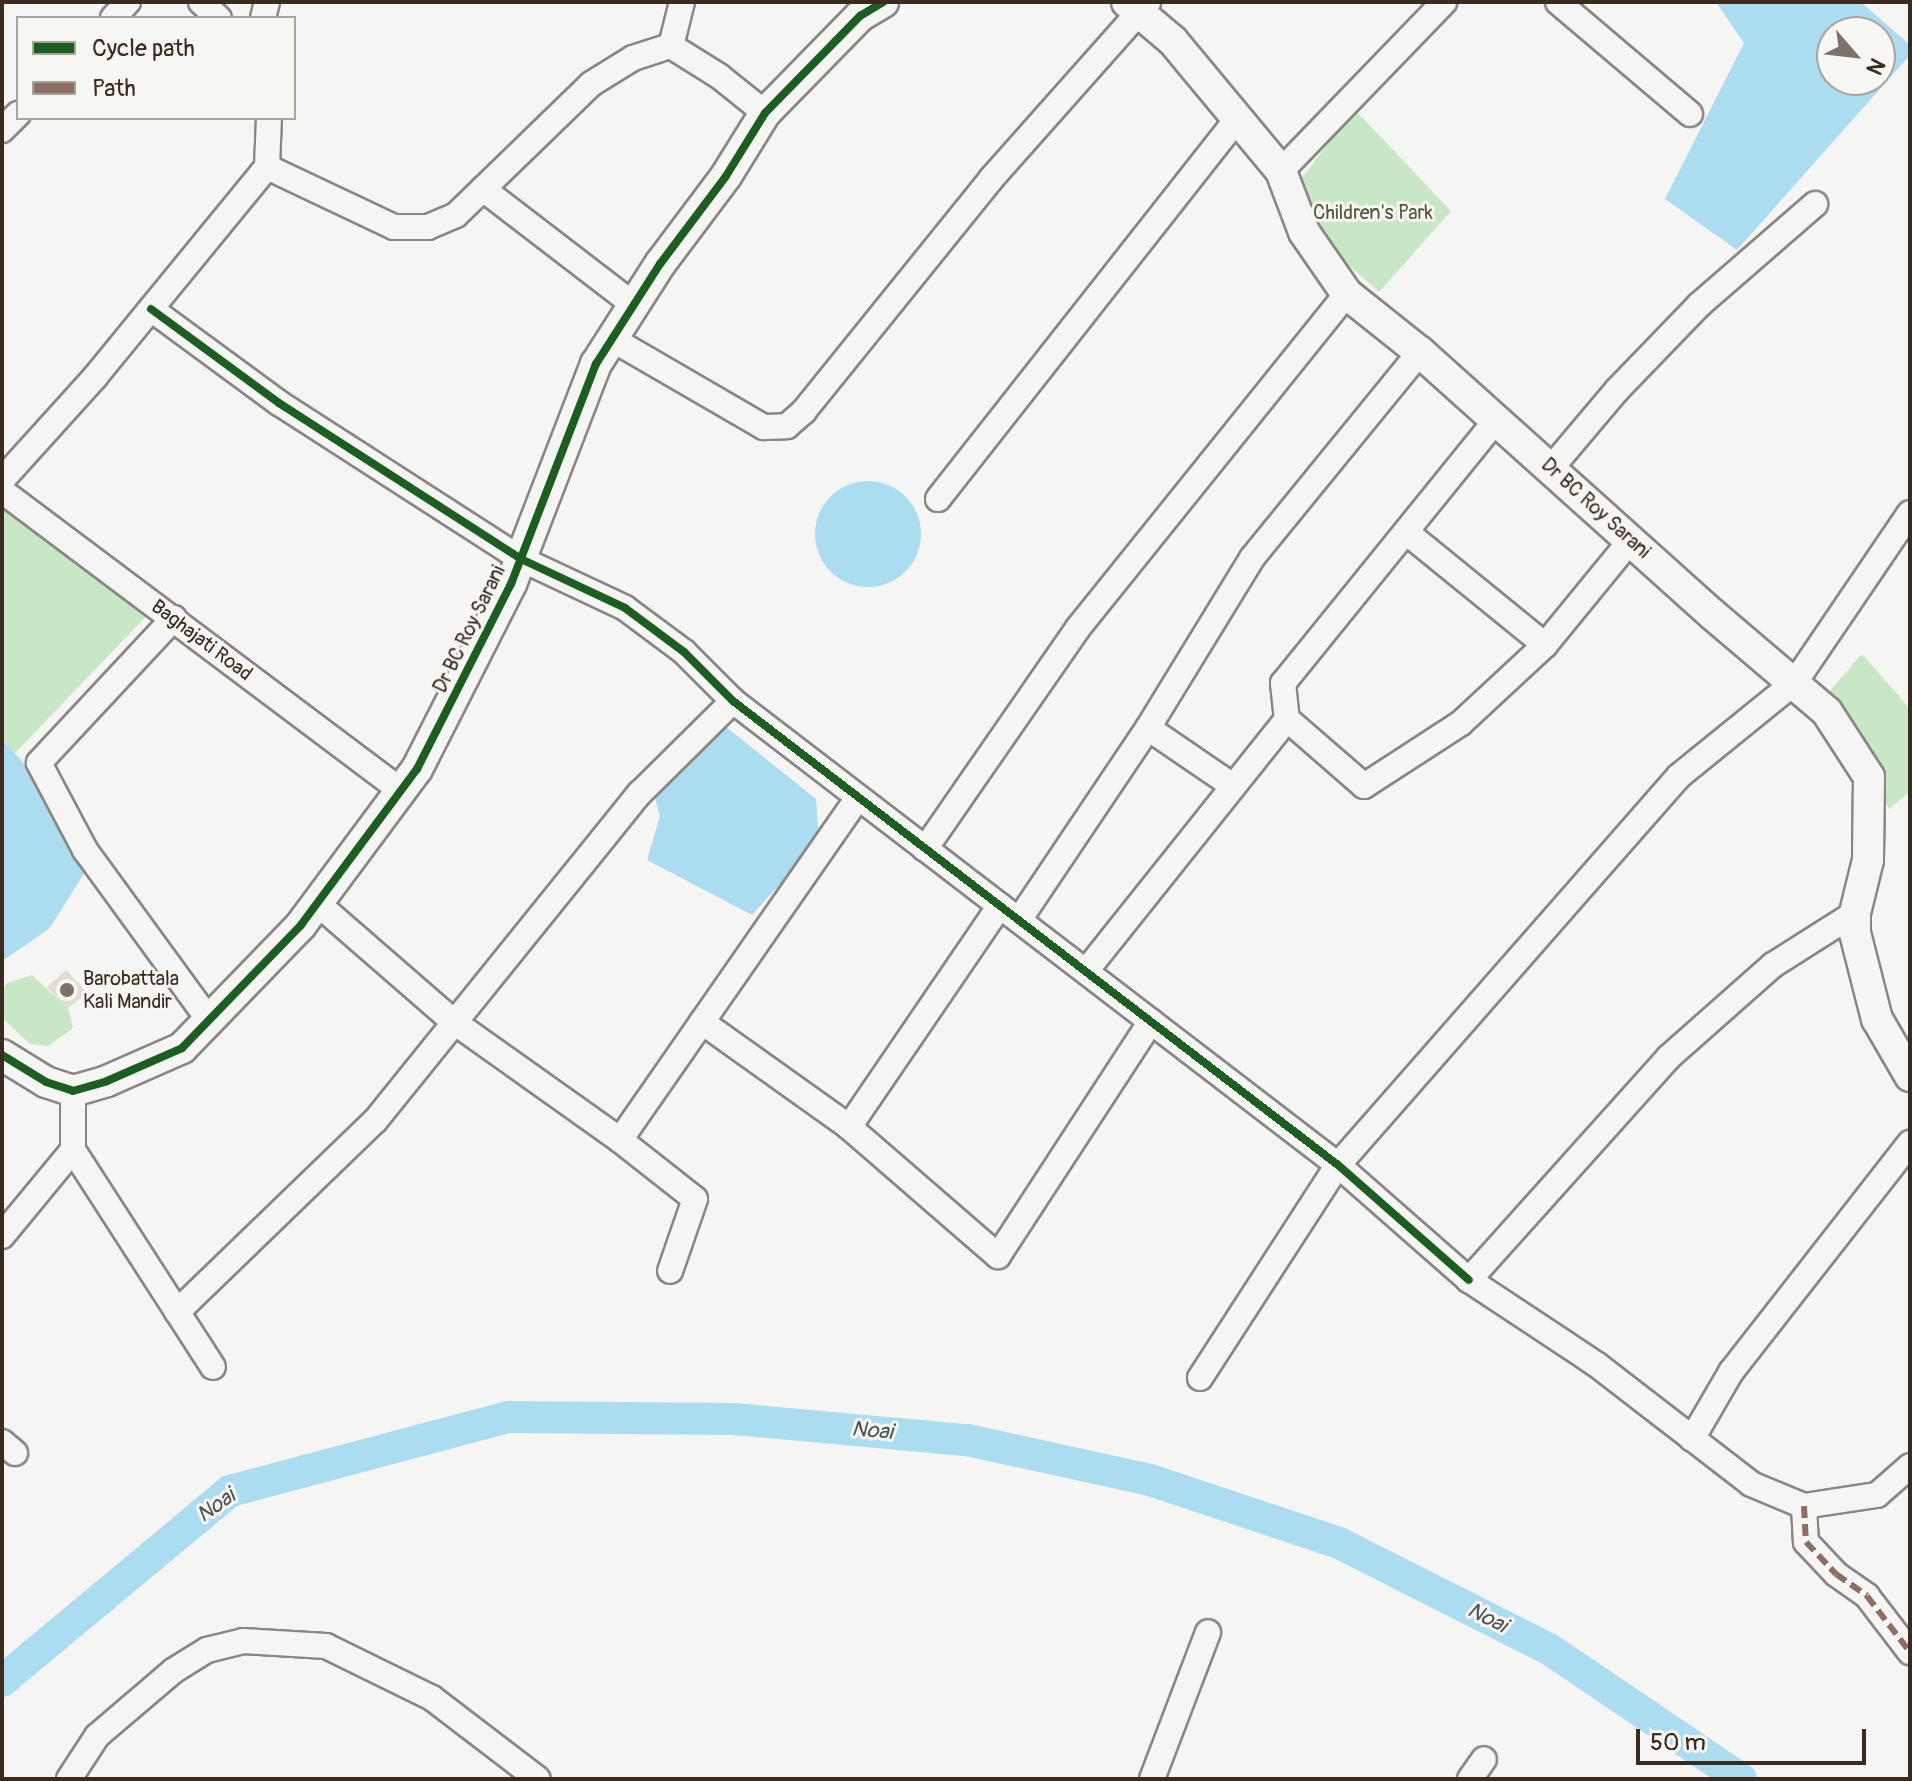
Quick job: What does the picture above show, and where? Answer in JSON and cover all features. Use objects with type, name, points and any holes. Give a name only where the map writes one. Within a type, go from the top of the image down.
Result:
[{"type":"street","points":[[201,2],[217,16]]},
{"type":"street","points":[[671,46],[682,2]]},
{"type":"street","name":"Dr BC Roy Sarani","points":[[73,1091],[182,1048],[317,903],[401,791],[417,769],[521,559],[596,364],[726,176],[765,113],[860,16],[883,2]]},
{"type":"street","points":[[1281,171],[1444,2]]},
{"type":"street","points":[[1558,2],[1690,114]]},
{"type":"street","points":[[612,339],[764,427],[787,426],[804,411],[991,179],[1138,5]]},
{"type":"street","name":"Dr BC Roy Sarani","points":[[1138,5],[1239,117],[1281,171],[1304,232],[1347,294],[1497,419],[1712,614],[1827,712],[1869,777],[1868,860],[1855,913],[1855,933],[1877,1019],[1910,1076]]},
{"type":"street","points":[[267,167],[394,227],[428,227],[456,215],[591,84],[633,58],[671,46],[719,76],[765,113]]},
{"type":"street","points":[[938,499],[1239,117]]},
{"type":"street","points":[[2,480],[95,377],[267,167],[269,120]]},
{"type":"street","points":[[483,189],[634,305]]},
{"type":"street","points":[[1552,467],[1618,389],[1699,305],[1815,204]]},
{"type":"street","points":[[925,849],[1078,628],[1347,294]]},
{"type":"street","points":[[151,309],[279,403],[521,559],[625,608],[684,652],[733,701],[1338,1165],[1469,1280],[1596,1364],[1751,1484],[1804,1506],[1877,1495],[1910,1466]]},
{"type":"street","points":[[849,1127],[1148,728],[1252,558],[1420,352]]},
{"type":"street","points":[[1497,419],[1283,683],[1287,719],[1364,786],[1461,723],[1545,645],[1631,540]]},
{"type":"street","name":"Baghajati Road","points":[[2,491],[401,791]]},
{"type":"street","points":[[1200,1378],[1338,1165],[1395,1096],[1679,776],[1795,682],[1910,513]]},
{"type":"street","points":[[1406,532],[1545,645]]},
{"type":"street","points":[[174,618],[39,763],[85,850],[209,1020]]},
{"type":"street","points":[[177,1312],[375,1121],[640,793],[733,701]]},
{"type":"street","points":[[1086,971],[1287,719]]},
{"type":"street","points":[[1148,728],[1233,786]]},
{"type":"street","points":[[620,1140],[858,798]]},
{"type":"street","points":[[317,903],[454,1022],[620,1140],[695,1199],[670,1271]]},
{"type":"street","points":[[1469,1280],[1669,1057],[1773,965],[1855,913]]},
{"type":"street","points":[[702,1022],[849,1127],[998,1256],[1151,1021]]},
{"type":"street","points":[[2,1055],[46,1082],[73,1091],[73,1150],[213,1367]]},
{"type":"street","points":[[1692,1439],[1731,1372],[1910,1143]]},
{"type":"street","points":[[2,1236],[73,1150]]},
{"type":"street","points":[[1804,1506],[1806,1542],[1836,1574],[1867,1596],[1910,1652]]},
{"type":"street","points":[[1152,1779],[1208,1632]]},
{"type":"street","points":[[69,1779],[97,1736],[173,1671],[207,1650],[243,1641],[326,1646],[432,1698],[538,1779]]},
{"type":"green space","name":"Children's Park","points":[[1358,113],[1451,211],[1379,292],[1325,244],[1298,183],[1331,140]]},
{"type":"green space","points":[[2,490],[157,605],[15,753],[2,739]]},
{"type":"green space","points":[[1862,654],[1910,709],[1910,792],[1889,809],[1873,777],[1821,701]]},
{"type":"green space","points":[[32,975],[68,1008],[73,1028],[48,1046],[30,1044],[2,1018],[2,991],[7,983]]},
{"type":"water","points":[[1716,2],[1861,2],[1877,16],[1816,16],[1816,96],[1874,96],[1737,250],[1665,199],[1744,43]]},
{"type":"water","points":[[1896,33],[1910,45],[1910,55],[1896,71]]},
{"type":"water","points":[[868,481],[888,485],[906,496],[917,514],[921,534],[917,554],[906,572],[888,583],[868,587],[848,583],[830,572],[819,554],[815,534],[819,514],[830,496],[848,485]]},
{"type":"water","points":[[715,718],[816,799],[819,841],[752,915],[647,860],[660,816],[651,783]]},
{"type":"water","points":[[2,739],[39,780],[85,872],[49,929],[2,961]]},
{"type":"building","name":"Barobattala Kali Mandir","points":[[66,970],[87,993],[68,1008],[47,987]]},
{"type":"waterway","name":"Noai","points":[[2,1681],[230,1491],[509,1417],[734,1419],[967,1440],[1150,1480],[1339,1543],[1549,1649],[1741,1779]]},
{"type":"marked path","points":[[1804,1506],[1806,1542],[1836,1574],[1867,1596],[1910,1652]]},
{"type":"cycle path","points":[[2,1055],[46,1082],[73,1091],[107,1081],[182,1048],[301,925],[417,769],[511,584],[596,364],[660,264],[726,176],[765,113],[860,16],[883,2]]},
{"type":"cycle path","points":[[151,309],[279,403],[521,559],[625,608],[684,652],[733,701],[1338,1165],[1469,1280]]},
{"type":"place","name":"Barobattala Kali Mandir","points":[[67,990]]}]
